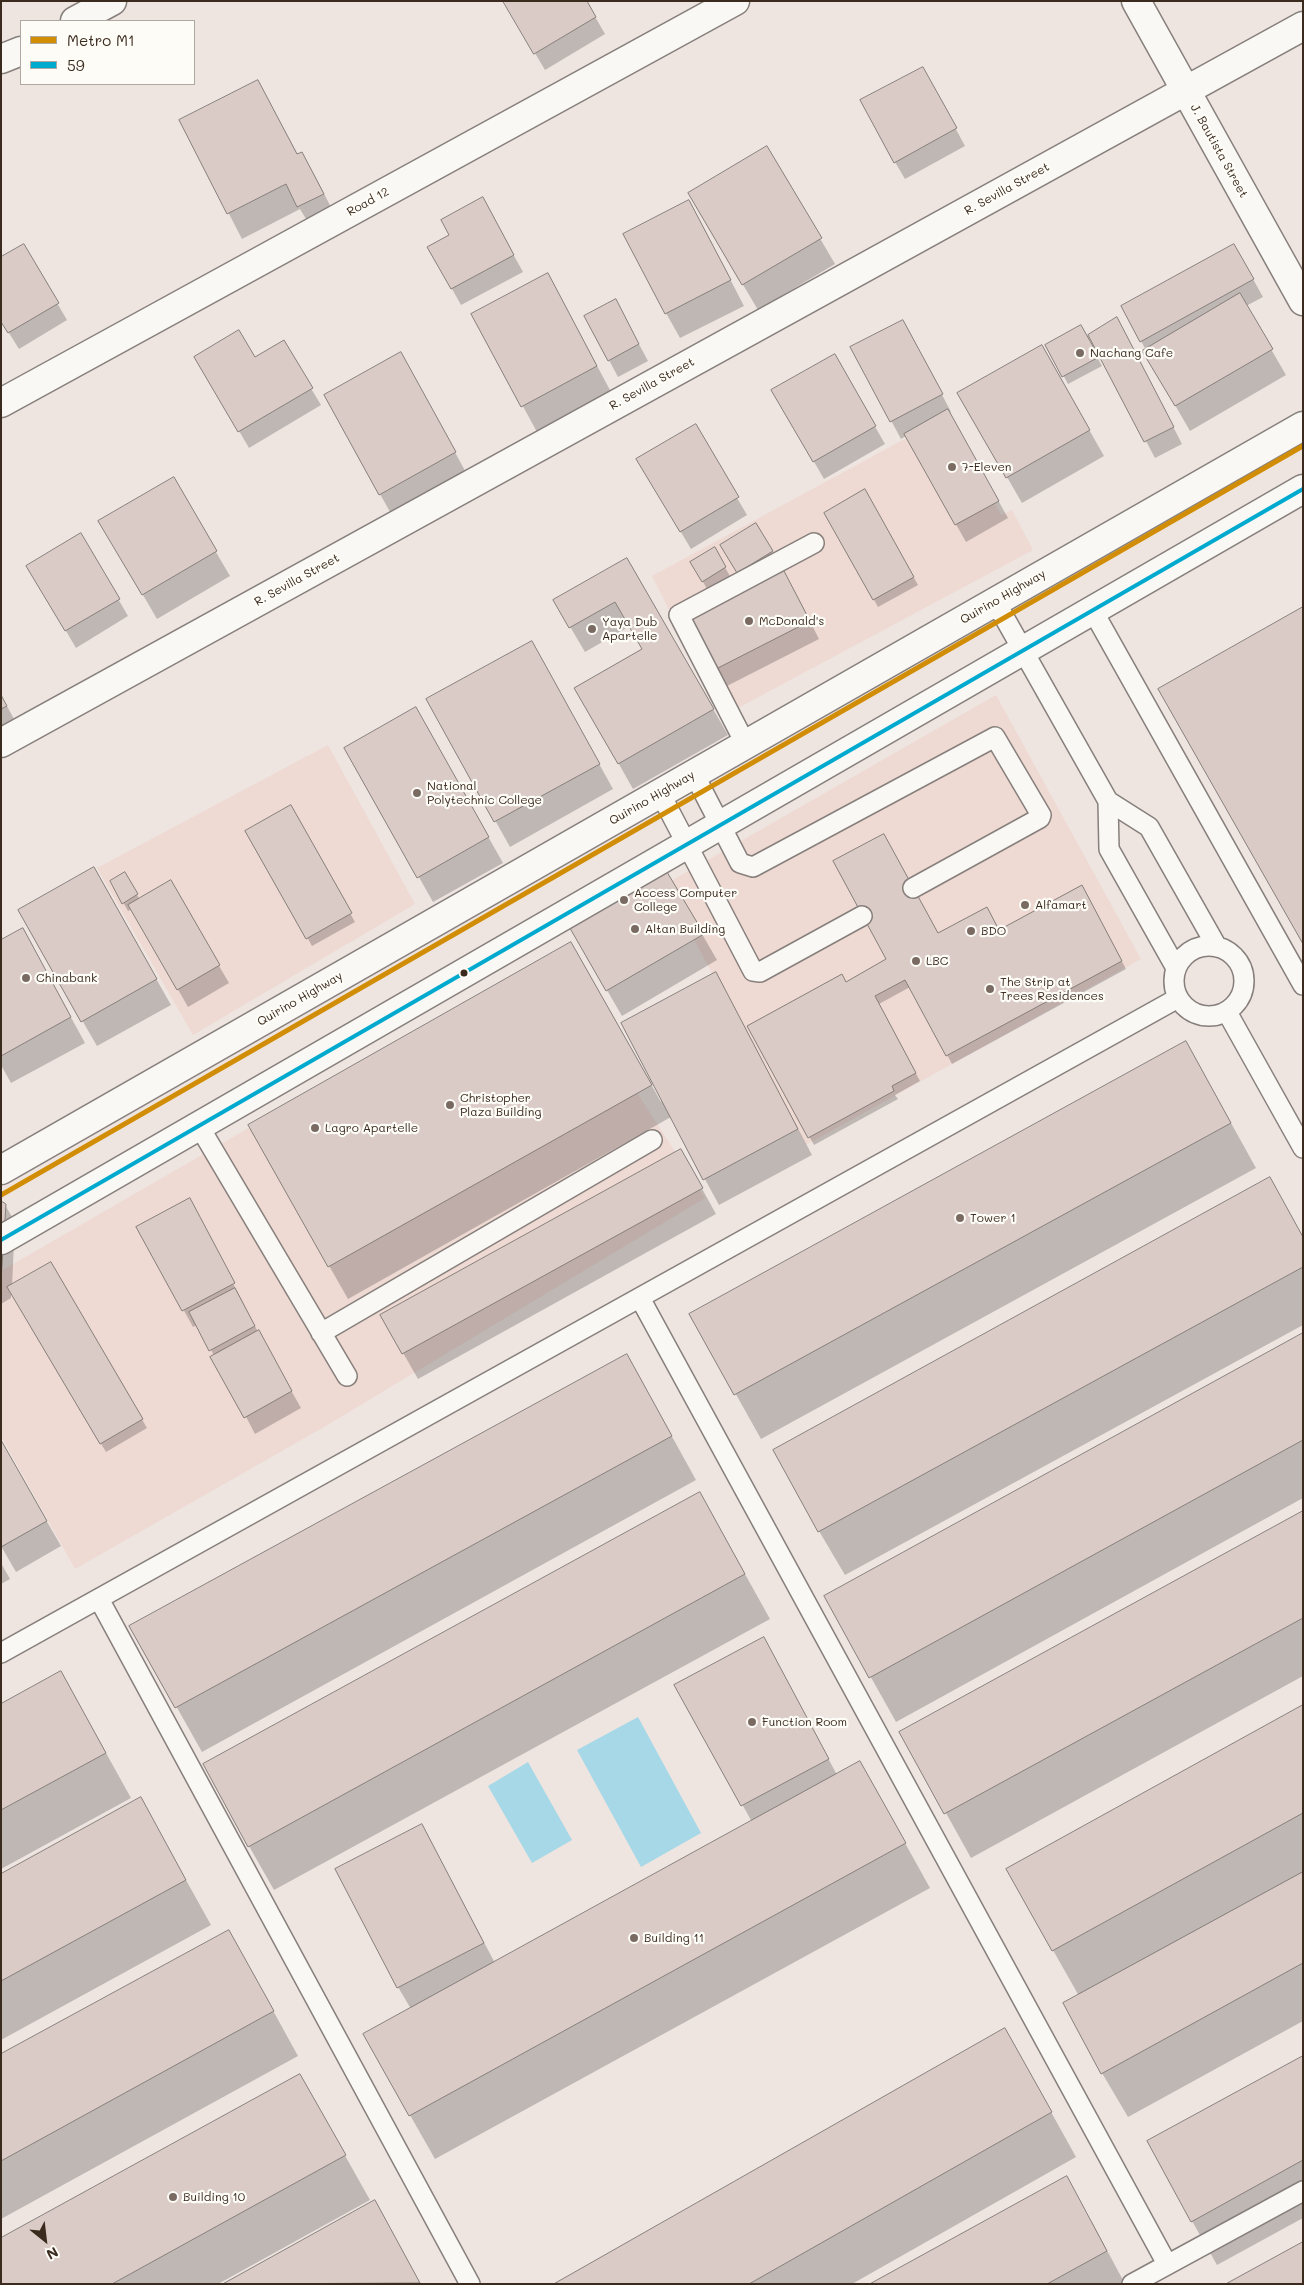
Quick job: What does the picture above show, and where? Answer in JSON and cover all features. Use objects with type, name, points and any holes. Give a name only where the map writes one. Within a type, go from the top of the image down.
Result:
[{"type":"main road","points":[[77,20],[112,1]]},
{"type":"main road","name":"Road 12","points":[[1,403],[735,1]]},
{"type":"main road","name":"J. Bautista Street","points":[[1136,1],[1303,301]]},
{"type":"main road","name":"R. Sevilla Street","points":[[1,742],[1303,26]]},
{"type":"main road","points":[[1,59],[20,51]]},
{"type":"main road","name":"Quirino Highway","points":[[1,1170],[1303,426]]},
{"type":"main road","points":[[1,1240],[1303,489]]},
{"type":"lane","points":[[746,745],[679,615],[814,543]]},
{"type":"lane","points":[[995,601],[1108,801],[1109,849],[1176,968]]},
{"type":"lane","points":[[1092,611],[1303,985]]},
{"type":"lane","points":[[694,774],[740,863],[753,867],[995,736],[1041,815],[1040,818],[913,888]]},
{"type":"lane","points":[[660,793],[754,972],[756,973],[862,916]]},
{"type":"lane","points":[[1108,801],[1149,827],[1217,946]]},
{"type":"lane","points":[[1217,946],[1230,952],[1239,962],[1244,976],[1243,990],[1237,1002],[1227,1012],[1213,1016],[1199,1016],[1187,1009],[1178,998],[1173,983],[1176,968],[1185,954],[1200,947],[1217,946]]},
{"type":"lane","points":[[1,1653],[1178,998]]},
{"type":"lane","points":[[1227,1012],[1303,1148]]},
{"type":"lane","points":[[199,1126],[347,1376]]},
{"type":"lane","points":[[321,1333],[652,1140]]},
{"type":"lane","points":[[640,1298],[1168,2264]]},
{"type":"lane","points":[[99,1599],[470,2284]]},
{"type":"lane","points":[[1132,2284],[1303,2191]]},
{"type":"shaded area","points":[[947,416],[1001,515],[1012,510],[1033,550],[723,716],[652,576]]},
{"type":"shaded area","points":[[996,695],[1141,959],[806,1145],[664,885]]},
{"type":"shaded area","points":[[328,745],[415,904],[193,1035],[97,868]]},
{"type":"shaded area","points":[[548,955],[705,1198],[324,1427],[75,1569],[1,1436],[1,1271]]},
{"type":"water","points":[[638,1717],[701,1833],[641,1867],[577,1750]]},
{"type":"water","points":[[528,1762],[572,1840],[532,1863],[488,1786]]},
{"type":"building","points":[[503,1],[587,1],[596,17],[534,54]]},
{"type":"building","points":[[923,67],[957,128],[894,163],[860,100]]},
{"type":"building","points":[[258,80],[297,154],[302,152],[324,194],[297,207],[286,184],[227,214],[179,120]]},
{"type":"building","points":[[767,146],[822,238],[742,285],[688,193]]},
{"type":"building","points":[[483,197],[514,255],[451,289],[427,247],[449,235],[441,220]]},
{"type":"building","points":[[689,200],[731,280],[665,314],[623,234]]},
{"type":"building","points":[[24,244],[59,303],[8,333],[1,322],[1,257]]},
{"type":"building","points":[[1234,244],[1254,279],[1140,342],[1121,306]]},
{"type":"building","points":[[548,273],[597,366],[521,407],[471,314]]},
{"type":"building","points":[[1240,293],[1273,349],[1175,406],[1142,351]]},
{"type":"building","points":[[616,299],[639,344],[608,361],[584,316]]},
{"type":"building","points":[[1117,317],[1174,427],[1144,442],[1088,335]]},
{"type":"building","points":[[903,320],[943,394],[890,422],[850,347]]},
{"type":"building","points":[[1081,325],[1099,357],[1062,377],[1045,345]]},
{"type":"building","points":[[239,330],[255,357],[284,340],[313,388],[238,432],[194,357]]},
{"type":"building","points":[[1042,345],[1090,430],[1006,478],[957,393]]},
{"type":"building","points":[[401,352],[456,452],[379,495],[324,395]]},
{"type":"building","points":[[835,354],[876,426],[813,462],[771,390]]},
{"type":"building","name":"7-Eleven","points":[[948,409],[999,501],[955,525],[904,434]]},
{"type":"building","points":[[696,424],[739,497],[680,532],[636,459]]},
{"type":"building","points":[[174,477],[217,551],[142,595],[98,521]]},
{"type":"building","points":[[865,489],[914,577],[873,600],[824,513]]},
{"type":"building","points":[[756,523],[773,551],[737,573],[720,545]]},
{"type":"building","points":[[81,533],[120,599],[65,631],[26,566]]},
{"type":"building","points":[[715,547],[726,567],[702,582],[690,562]]},
{"type":"building","points":[[627,558],[714,709],[618,764],[574,688],[642,649],[615,602],[569,628],[553,600]]},
{"type":"building","name":"McDonald's","points":[[784,571],[810,621],[714,670],[688,620]]},
{"type":"building","points":[[1303,607],[1303,944],[1158,689]]},
{"type":"building","points":[[532,641],[600,764],[494,822],[426,699]]},
{"type":"building","points":[[1,695],[7,706],[1,709]]},
{"type":"building","name":"National Polytechnic College","points":[[416,707],[489,837],[417,878],[344,748]]},
{"type":"building","points":[[291,805],[352,913],[306,939],[245,831]]},
{"type":"building","name":"The Strip at Trees Residences","points":[[884,834],[938,933],[987,907],[999,930],[1082,885],[1122,961],[946,1056],[905,980],[875,996],[916,1073],[892,1086],[894,1091],[808,1138],[747,1026],[842,974],[846,982],[886,959],[833,861]]},
{"type":"building","points":[[94,867],[157,979],[81,1022],[18,910]]},
{"type":"building","name":"Altan Building","points":[[664,867],[704,934],[606,991],[567,923]]},
{"type":"building","points":[[125,872],[138,894],[122,904],[110,881]]},
{"type":"building","points":[[171,880],[220,965],[177,990],[128,905]]},
{"type":"building","name":"Chinabank","points":[[23,928],[71,1017],[1,1056],[1,940]]},
{"type":"building","name":"Christopher Plaza Building","points":[[571,942],[652,1085],[328,1267],[248,1125]]},
{"type":"building","points":[[716,972],[798,1129],[703,1180],[621,1023]]},
{"type":"building","name":"Tower 1","points":[[1186,1041],[1231,1123],[734,1395],[689,1314]]},
{"type":"building","points":[[681,1149],[703,1188],[402,1354],[380,1315]]},
{"type":"building","points":[[1270,1177],[1303,1237],[1303,1267],[818,1532],[773,1450]]},
{"type":"building","points":[[190,1198],[235,1283],[182,1311],[136,1227]]},
{"type":"building","points":[[1,1201],[6,1204],[1,1281]]},
{"type":"building","points":[[51,1262],[143,1419],[100,1444],[7,1287]]},
{"type":"building","points":[[235,1288],[255,1326],[209,1351],[189,1312]]},
{"type":"building","points":[[259,1330],[292,1391],[244,1418],[210,1357]]},
{"type":"building","points":[[1303,1333],[1303,1440],[869,1678],[824,1596]]},
{"type":"building","points":[[627,1354],[672,1436],[175,1708],[129,1626]]},
{"type":"building","points":[[1,1440],[47,1521],[1,1547]]},
{"type":"building","points":[[700,1492],[745,1574],[248,1847],[203,1764]]},
{"type":"building","points":[[1303,1511],[1303,1618],[944,1814],[899,1732]]},
{"type":"building","name":"Function Room","points":[[764,1637],[829,1759],[741,1806],[674,1685]]},
{"type":"building","points":[[61,1671],[106,1753],[1,1810],[1,1704]]},
{"type":"building","points":[[1303,1705],[1303,1813],[1052,1951],[1006,1869]]},
{"type":"building","name":"Building 11","points":[[860,1761],[906,1843],[409,2116],[363,2034]]},
{"type":"building","points":[[141,1797],[186,1880],[1,1981],[1,1874]]},
{"type":"building","points":[[422,1824],[484,1943],[397,1988],[335,1869]]},
{"type":"building","points":[[1303,1872],[1303,1963],[1101,2074],[1063,2003]]},
{"type":"building","points":[[229,1930],[274,2011],[1,2161],[1,2054]]},
{"type":"building","points":[[1005,2028],[1052,2112],[749,2284],[554,2284]]},
{"type":"building","points":[[1303,2056],[1303,2160],[1191,2222],[1147,2141]]},
{"type":"building","name":"Building 10","points":[[300,2074],[346,2155],[112,2284],[1,2284],[1,2238]]},
{"type":"building","points":[[1067,2176],[1107,2251],[1047,2284],[870,2284]]},
{"type":"building","points":[[375,2200],[420,2283],[223,2284]]},
{"type":"building","points":[[1303,2242],[1303,2284],[1226,2284]]},
{"type":"metro line","name":"M1","points":[[1,1195],[1303,446]]},
{"type":"transit line","name":"59","points":[[1,1240],[1303,489]]},
{"type":"place","name":"Nachang Cafe","points":[[1080,353]]},
{"type":"place","name":"7-Eleven","points":[[952,467]]},
{"type":"place","name":"McDonald's","points":[[749,621]]},
{"type":"place","name":"Yaya Dub Apartelle","points":[[592,629]]},
{"type":"place","name":"National Polytechnic College","points":[[417,793]]},
{"type":"place","name":"Access Computer College","points":[[624,900]]},
{"type":"place","name":"Alfamart","points":[[1025,905]]},
{"type":"place","name":"Altan Building","points":[[635,929]]},
{"type":"place","name":"BDO","points":[[971,931]]},
{"type":"place","name":"LBC","points":[[916,961]]},
{"type":"place","name":"Chinabank","points":[[26,978]]},
{"type":"place","name":"The Strip at Trees Residences","points":[[990,989]]},
{"type":"place","name":"Christopher Plaza Building","points":[[450,1105]]},
{"type":"place","name":"Lagro Apartelle","points":[[315,1128]]},
{"type":"place","name":"Tower 1","points":[[960,1218]]},
{"type":"place","name":"Function Room","points":[[752,1722]]},
{"type":"place","name":"Building 11","points":[[634,1938]]},
{"type":"place","name":"Building 10","points":[[173,2197]]}]
